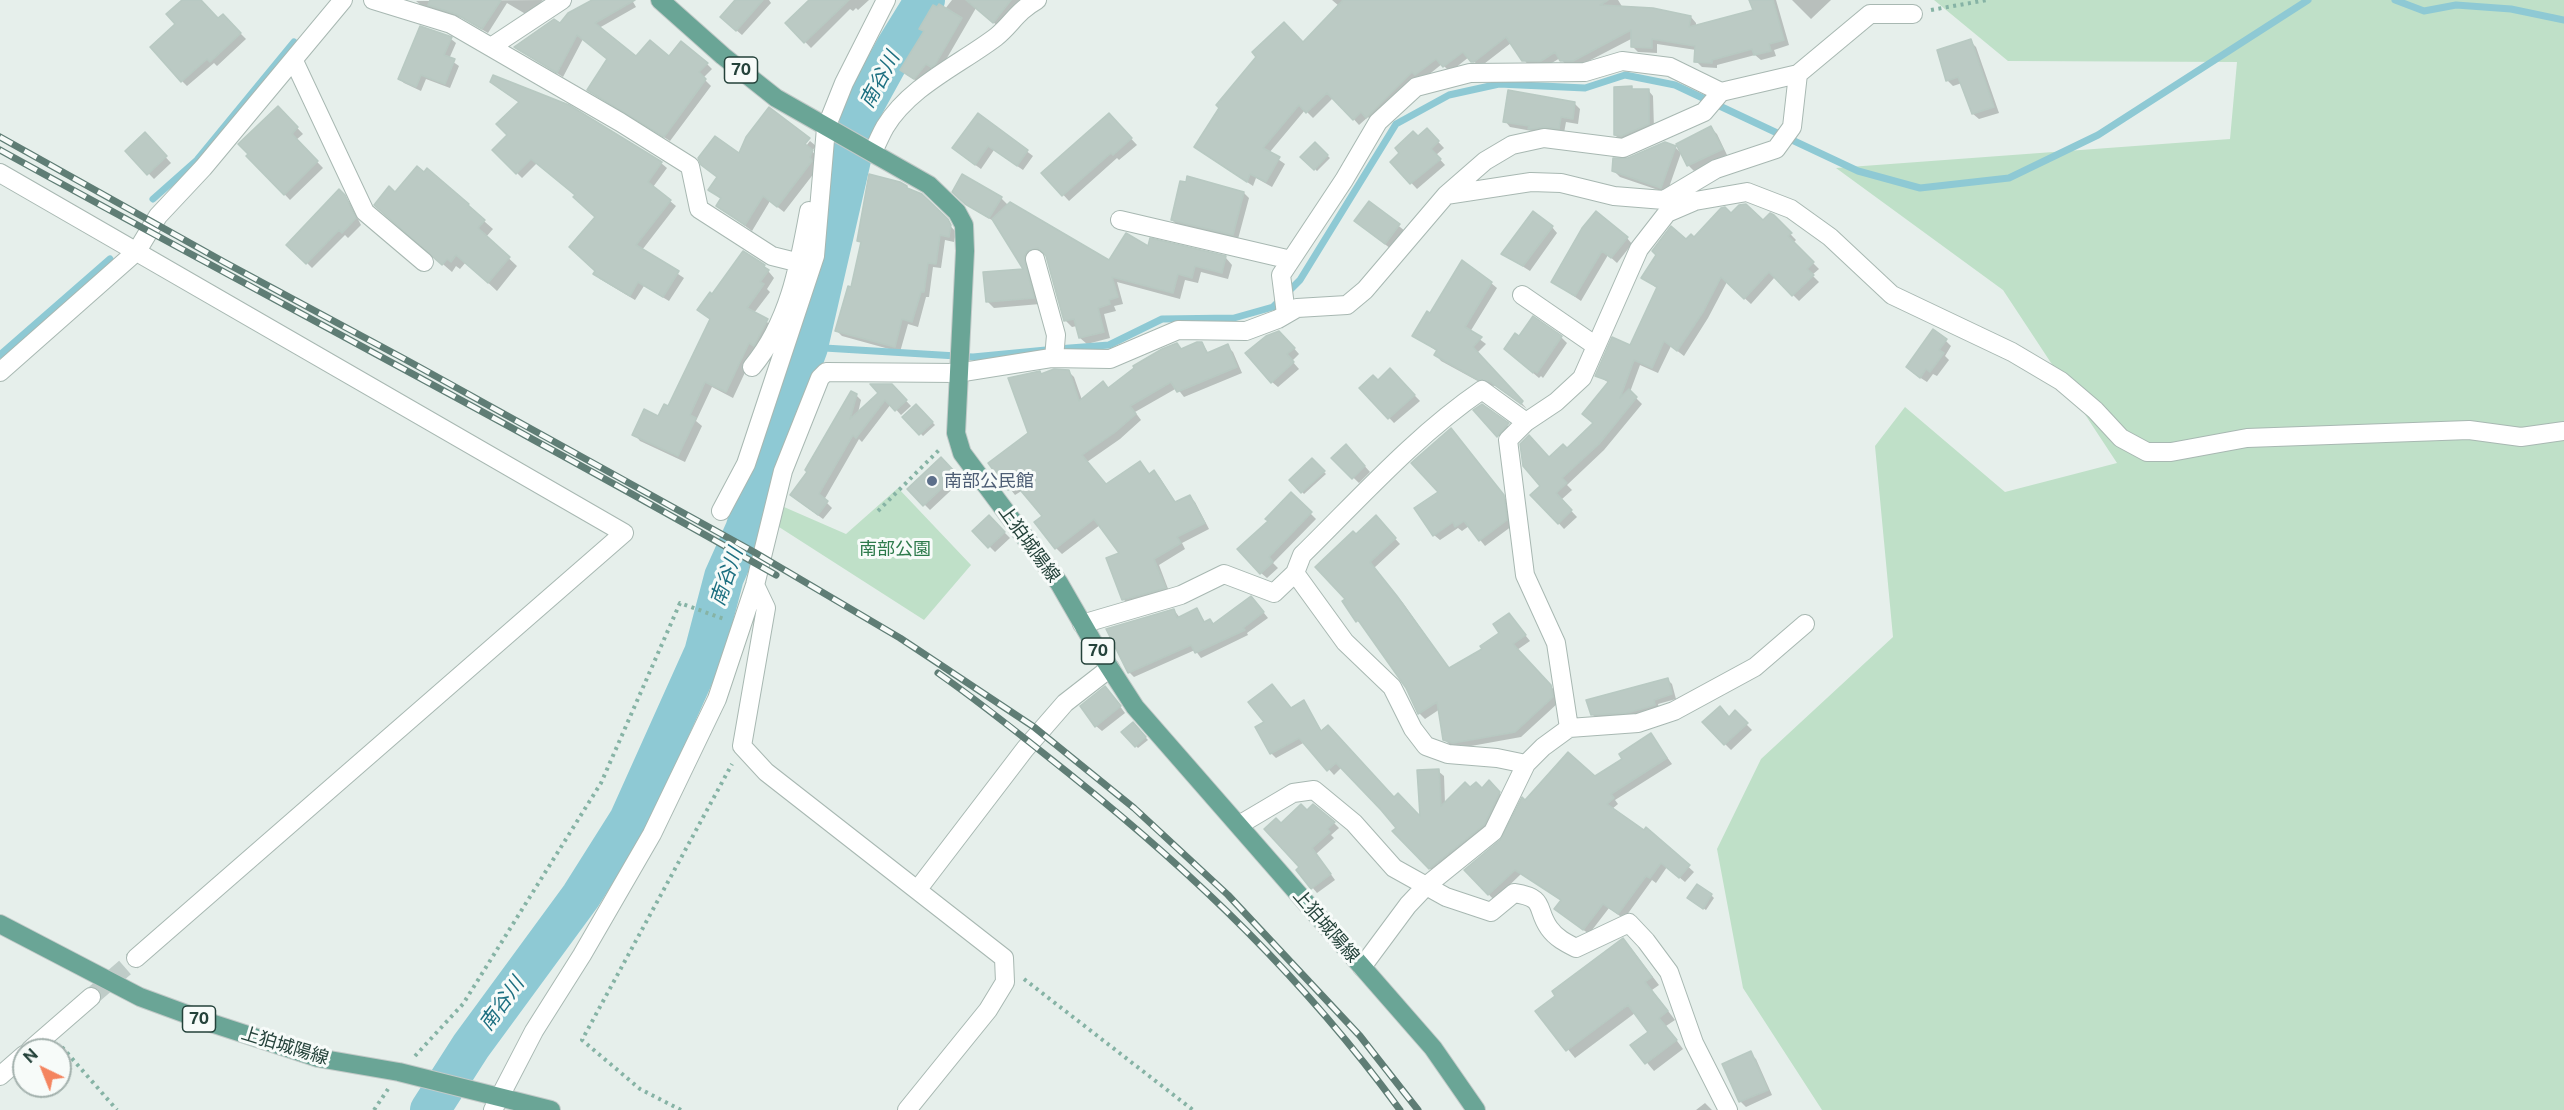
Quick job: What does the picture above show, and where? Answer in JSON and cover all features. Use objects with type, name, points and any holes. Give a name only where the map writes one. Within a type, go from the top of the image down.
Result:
[{"type":"main road","name":"上狛城陽線","points":[[660,0],[723,56],[776,98],[928,185],[957,212],[964,225],[965,251],[957,373],[956,433],[962,453],[1059,583],[1082,624],[1135,707],[1432,1048],[1476,1110]]},
{"type":"main road","name":"上狛城陽線","points":[[0,924],[140,998],[318,1058],[405,1073],[480,1091],[497,1103],[551,1110]]},
{"type":"street","points":[[0,372],[137,251],[158,216],[203,168],[343,0]]},
{"type":"street","points":[[373,0],[451,24],[620,122],[690,166],[699,209],[772,256],[800,263]]},
{"type":"street","points":[[491,47],[562,0]]},
{"type":"street","points":[[721,511],[746,464],[815,256],[828,129],[844,82],[886,0]]},
{"type":"street","points":[[870,150],[901,107],[926,85],[998,35],[1021,9],[1037,0]]},
{"type":"street","points":[[497,1103],[534,1031],[582,956],[652,834],[717,699],[754,585],[783,471],[820,378],[826,372],[957,373],[1054,358],[1110,359],[1178,330],[1246,331],[1297,308],[1347,305],[1365,290],[1446,195],[1485,160],[1512,145],[1544,138],[1623,148],[1704,112],[1721,92],[1798,74],[1870,14],[1913,14]]},
{"type":"street","points":[[294,61],[365,212],[424,262]]},
{"type":"street","points":[[1286,314],[1281,275],[1344,180],[1378,122],[1416,87],[1470,73],[1585,72],[1622,61],[1670,67],[1721,92]]},
{"type":"street","points":[[1569,728],[1556,643],[1525,575],[1508,440],[1526,422],[1556,402],[1582,378],[1639,249],[1675,202],[1716,170],[1776,148],[1792,126],[1798,74]]},
{"type":"street","points":[[752,367],[767,349],[791,294],[800,263],[813,189],[824,161]]},
{"type":"street","points":[[0,173],[624,533],[136,958]]},
{"type":"street","points":[[1446,195],[1531,182],[1561,183],[1614,196],[1675,202],[1747,192],[1791,209],[1830,237],[1892,294],[2012,351],[2061,381],[2095,410],[2121,438],[2147,452],[2170,452],[2247,438],[2469,430],[2521,437],[2564,431]]},
{"type":"street","points":[[1120,220],[1291,260]]},
{"type":"street","points":[[1035,259],[1056,335],[1054,358]]},
{"type":"street","points":[[1522,295],[1596,346]]},
{"type":"street","points":[[1082,624],[1181,595],[1224,574],[1274,594],[1294,573],[1302,555],[1391,467],[1460,405],[1482,390],[1526,422]]},
{"type":"street","points":[[1294,573],[1345,642],[1392,687],[1413,729],[1426,746],[1448,754],[1497,758],[1526,764]]},
{"type":"street","points":[[754,585],[766,608],[742,746],[766,772],[1004,958],[1005,982],[988,1011],[907,1110]]},
{"type":"street","points":[[1362,967],[1408,905],[1426,886],[1493,832],[1526,764],[1543,747],[1569,728],[1638,723],[1674,711],[1755,667],[1806,624]]},
{"type":"street","points":[[918,889],[1025,749],[1065,703],[1110,668]]},
{"type":"street","points":[[1239,825],[1293,793],[1314,790],[1354,822],[1394,868],[1446,897],[1491,912],[1514,893],[1527,895],[1541,905],[1548,926],[1555,934],[1562,941],[1576,948],[1629,924],[1646,941],[1669,972],[1694,1043],[1728,1110]]},
{"type":"street","points":[[43,1038],[91,997]]},
{"type":"street","points":[[0,1076],[12,1066]]},
{"type":"path","points":[[1913,14],[1988,0]]},
{"type":"path","points":[[878,511],[956,433]]},
{"type":"path","points":[[405,1073],[463,1004],[602,783],[680,603],[741,625]]},
{"type":"path","points":[[681,1110],[640,1089],[582,1040],[742,746]]},
{"type":"path","points":[[1004,964],[1193,1110]]},
{"type":"path","points":[[49,1033],[117,1110]]},
{"type":"green space","points":[[1934,0],[2564,0],[2564,1110],[1822,1110],[1743,988],[1717,849],[1761,759],[1893,637],[1875,446],[1905,407],[2005,492],[2117,463],[2003,290],[1836,168],[2230,139],[2237,62],[2008,61]]},
{"type":"green space","name":"南部公園","points":[[898,488],[971,565],[924,620],[779,527],[784,507],[846,534]]},
{"type":"building","points":[[182,0],[201,0],[218,18],[223,14],[241,33],[210,62],[207,59],[181,82],[150,47],[175,24],[166,14]]},
{"type":"building","points":[[430,0],[501,0],[482,29],[456,14],[428,5]]},
{"type":"building","points":[[592,0],[635,0],[595,23],[636,56],[650,40],[669,56],[681,41],[708,63],[699,72],[706,79],[664,137],[587,90],[607,59],[577,35],[557,73],[514,47],[554,19],[560,23],[568,13]]},
{"type":"building","points":[[735,0],[763,0],[736,31],[720,17]]},
{"type":"building","points":[[809,0],[849,0],[804,43],[785,23]]},
{"type":"building","points":[[966,0],[1011,0],[993,23]]},
{"type":"building","points":[[1343,0],[1608,0],[1600,5],[1653,8],[1691,16],[1689,27],[1753,10],[1749,0],[1773,0],[1784,40],[1769,44],[1771,51],[1754,55],[1752,49],[1712,60],[1712,63],[1694,62],[1695,46],[1652,39],[1652,48],[1631,47],[1631,30],[1573,61],[1560,61],[1555,52],[1541,61],[1522,61],[1506,37],[1474,62],[1471,62],[1463,52],[1443,67],[1436,59],[1415,75],[1412,72],[1366,118],[1361,112],[1353,120],[1327,93],[1306,113],[1299,105],[1263,148],[1280,157],[1266,182],[1250,174],[1247,182],[1194,147],[1219,108],[1216,105],[1256,57],[1252,52],[1284,22],[1303,42]]},
{"type":"building","points":[[939,4],[962,18],[935,65],[931,67],[926,64],[914,79],[900,70],[924,31],[919,29],[933,5],[937,7]]},
{"type":"building","points":[[420,26],[452,37],[444,55],[455,59],[445,84],[421,75],[416,87],[398,79]]},
{"type":"building","points":[[1971,39],[1994,107],[1972,114],[1958,77],[1946,81],[1937,50]]},
{"type":"building","points":[[493,75],[569,105],[662,162],[648,182],[671,200],[636,245],[679,271],[663,297],[638,282],[630,296],[593,274],[595,271],[569,247],[595,217],[573,197],[575,195],[531,159],[516,174],[492,150],[507,135],[496,124],[519,102],[490,82]]},
{"type":"building","points":[[1632,86],[1632,89],[1649,89],[1649,124],[1621,136],[1614,135],[1614,87]]},
{"type":"building","points":[[1508,90],[1575,102],[1573,119],[1561,117],[1559,129],[1545,127],[1528,129],[1529,126],[1503,122]]},
{"type":"building","points":[[278,106],[298,127],[292,134],[318,161],[284,195],[246,156],[248,154],[238,144]]},
{"type":"building","points":[[769,107],[810,138],[805,144],[813,150],[810,157],[812,161],[777,207],[763,196],[745,225],[716,206],[721,198],[708,190],[717,177],[701,165],[698,158],[715,136],[739,153],[746,137]]},
{"type":"building","points":[[978,113],[1028,150],[1017,166],[988,146],[975,165],[952,148]]},
{"type":"building","points":[[1109,113],[1132,138],[1113,155],[1111,153],[1062,196],[1041,173]]},
{"type":"building","points":[[1711,126],[1723,149],[1687,166],[1676,144]]},
{"type":"building","points":[[1427,128],[1439,141],[1431,149],[1441,159],[1410,184],[1390,162],[1399,153],[1395,148],[1413,131],[1418,136]]},
{"type":"building","points":[[145,132],[167,156],[147,175],[125,151]]},
{"type":"building","points":[[1315,142],[1328,155],[1314,170],[1300,157]]},
{"type":"building","points":[[1665,142],[1676,146],[1661,188],[1612,171],[1613,158],[1628,158]]},
{"type":"building","points":[[417,166],[424,172],[427,168],[469,204],[485,220],[478,228],[510,257],[488,283],[456,255],[451,262],[447,259],[442,265],[374,205],[389,186],[395,192]]},
{"type":"building","points":[[869,174],[900,182],[907,188],[922,194],[948,219],[951,225],[949,237],[940,235],[936,264],[928,263],[924,292],[921,292],[912,322],[902,319],[895,347],[835,331],[848,286],[851,287],[861,242],[857,241]]},
{"type":"building","points":[[962,174],[1002,197],[989,218],[965,204],[952,192]]},
{"type":"building","points":[[1187,176],[1244,192],[1233,235],[1171,220],[1180,181],[1186,182]]},
{"type":"building","points":[[339,189],[345,195],[356,218],[342,233],[339,230],[306,264],[286,245]]},
{"type":"building","points":[[1369,201],[1400,224],[1385,244],[1354,221]]},
{"type":"building","points":[[1010,202],[1109,260],[1126,233],[1148,246],[1150,238],[1226,256],[1222,273],[1195,266],[1192,278],[1178,274],[1173,293],[1112,277],[1118,297],[1109,300],[1110,304],[1098,308],[1104,332],[1079,338],[1074,319],[1064,321],[1046,256],[1038,248],[1027,251],[1024,257],[1034,298],[986,302],[983,272],[1023,269],[992,219]]},
{"type":"building","points":[[1746,204],[1763,220],[1770,213],[1774,215],[1792,233],[1788,236],[1814,262],[1807,269],[1814,275],[1792,296],[1769,272],[1744,299],[1721,277],[1703,312],[1677,351],[1664,341],[1652,368],[1634,360],[1620,398],[1629,389],[1637,397],[1599,444],[1562,478],[1567,483],[1556,493],[1572,510],[1558,524],[1530,495],[1540,486],[1523,466],[1520,444],[1529,435],[1549,457],[1563,444],[1567,448],[1593,423],[1582,414],[1609,381],[1595,376],[1612,337],[1630,345],[1657,287],[1641,278],[1656,255],[1652,251],[1671,226],[1686,239],[1691,234],[1694,237],[1721,208],[1725,207],[1731,213],[1739,205]]},
{"type":"building","points":[[1533,211],[1553,226],[1523,266],[1501,254]]},
{"type":"building","points":[[1596,211],[1628,237],[1611,258],[1602,251],[1575,296],[1551,282],[1582,228]]},
{"type":"building","points":[[743,251],[769,270],[760,282],[764,284],[747,308],[768,319],[754,346],[749,343],[726,392],[705,382],[690,415],[696,418],[678,456],[632,435],[644,409],[658,416],[664,404],[668,406],[710,319],[697,310],[710,292],[712,294]]},
{"type":"building","points":[[1462,260],[1492,282],[1465,327],[1482,337],[1473,347],[1523,401],[1521,404],[1489,381],[1478,380],[1434,355],[1437,350],[1412,336],[1427,311],[1430,313]]},
{"type":"building","points":[[1533,316],[1562,336],[1537,373],[1534,371],[1533,373],[1504,349],[1515,333],[1519,336]]},
{"type":"building","points":[[1933,329],[1947,339],[1939,350],[1944,353],[1930,372],[1926,369],[1920,378],[1906,367]]},
{"type":"building","points":[[1279,331],[1295,348],[1287,354],[1294,362],[1271,383],[1245,353],[1266,336]]},
{"type":"building","points":[[1202,342],[1207,353],[1228,344],[1237,367],[1177,392],[1171,382],[1130,406],[1136,414],[1114,433],[1082,455],[1106,484],[1140,461],[1149,474],[1154,470],[1175,502],[1190,495],[1205,523],[1177,537],[1181,543],[1154,559],[1166,588],[1122,600],[1106,558],[1119,553],[1094,519],[1055,549],[1034,522],[1042,516],[1016,485],[1008,490],[988,463],[1028,433],[1008,378],[1040,371],[1041,374],[1054,369],[1069,370],[1079,401],[1103,381],[1108,388],[1134,368],[1133,366],[1162,349],[1177,343],[1181,349]]},
{"type":"building","points":[[1390,368],[1415,395],[1388,419],[1359,388],[1373,375],[1378,380]]},
{"type":"building","points":[[870,384],[892,384],[907,400],[895,411],[885,400],[856,438],[853,435],[819,494],[828,501],[818,515],[790,495],[807,472],[805,470],[851,391],[857,394],[850,419],[878,393]]},
{"type":"building","points":[[916,404],[933,422],[919,435],[902,417]]},
{"type":"building","points":[[1482,404],[1509,423],[1497,437],[1473,410]]},
{"type":"building","points":[[1451,428],[1504,495],[1507,520],[1479,541],[1464,521],[1455,527],[1453,522],[1433,536],[1414,508],[1438,492],[1411,463]]},
{"type":"building","points":[[1346,444],[1365,466],[1352,479],[1331,458]]},
{"type":"building","name":"南部公民館","points":[[941,457],[957,474],[923,506],[907,489]]},
{"type":"building","points":[[1312,458],[1325,471],[1301,493],[1289,480]]},
{"type":"building","points":[[1291,492],[1312,512],[1269,557],[1273,562],[1260,574],[1237,549],[1268,521],[1265,519]]},
{"type":"building","points":[[989,515],[1005,532],[988,548],[972,531]]},
{"type":"building","points":[[1376,515],[1396,538],[1370,562],[1449,668],[1482,649],[1480,646],[1499,633],[1493,624],[1509,613],[1526,635],[1513,644],[1551,685],[1553,697],[1515,732],[1453,743],[1443,740],[1437,702],[1418,714],[1406,688],[1358,620],[1356,622],[1342,601],[1345,599],[1315,567],[1353,531],[1356,534]]},
{"type":"building","points":[[1251,596],[1264,612],[1243,628],[1245,630],[1195,653],[1191,645],[1128,673],[1106,629],[1174,609],[1177,618],[1197,608],[1204,622],[1210,619],[1213,624]]},
{"type":"building","points":[[1668,678],[1672,694],[1654,700],[1655,705],[1627,713],[1591,715],[1586,700]]},
{"type":"building","points":[[1272,684],[1291,708],[1304,700],[1321,731],[1328,725],[1394,797],[1398,793],[1420,816],[1417,770],[1439,769],[1441,806],[1465,782],[1470,787],[1476,782],[1482,788],[1489,780],[1500,792],[1484,825],[1429,869],[1392,831],[1396,828],[1381,810],[1336,763],[1327,771],[1299,738],[1270,754],[1255,727],[1264,722],[1248,702]]},
{"type":"building","points":[[1105,686],[1121,706],[1095,727],[1080,706]]},
{"type":"building","points":[[1720,706],[1729,717],[1735,710],[1748,723],[1724,745],[1702,722]]},
{"type":"building","points":[[1133,722],[1146,737],[1135,747],[1121,732]]},
{"type":"building","points":[[1651,733],[1667,758],[1611,794],[1614,798],[1607,804],[1644,830],[1646,827],[1690,865],[1679,878],[1661,863],[1650,878],[1646,876],[1618,914],[1603,904],[1583,930],[1554,909],[1561,900],[1515,870],[1488,895],[1464,870],[1500,840],[1522,797],[1525,800],[1568,752],[1595,776],[1622,759],[1619,754]]},
{"type":"building","points":[[1301,804],[1307,810],[1313,804],[1335,822],[1327,829],[1330,832],[1312,848],[1331,874],[1311,889],[1296,870],[1299,867],[1264,829],[1276,818],[1281,823]]},
{"type":"building","points":[[1697,884],[1712,894],[1703,909],[1687,898]]},
{"type":"building","points":[[1623,938],[1652,977],[1645,982],[1668,1011],[1659,1018],[1677,1040],[1645,1064],[1630,1045],[1648,1032],[1628,1005],[1566,1051],[1535,1011],[1555,996],[1552,991]]},
{"type":"building","points":[[1751,1051],[1768,1090],[1739,1102],[1722,1064]]},
{"type":"waterway","name":"南谷川","points":[[430,1110],[471,1046],[581,896],[629,820],[704,653],[724,577],[745,530],[775,437],[808,347],[863,107],[925,0]]},
{"type":"waterway","points":[[1057,349],[1109,345],[1162,319],[1234,318],[1273,307],[1300,280],[1396,124],[1449,95],[1499,84],[1585,88],[1625,75],[1675,85],[1858,171],[1920,188],[2009,178],[2098,135],[2308,0]]},
{"type":"waterway","points":[[2395,0],[2424,11],[2456,5],[2511,9],[2564,20]]},
{"type":"waterway","points":[[153,199],[197,160],[294,42]]},
{"type":"waterway","points":[[0,355],[110,259]]},
{"type":"waterway","points":[[808,347],[973,357],[1046,350]]},
{"type":"tunnel","points":[[91,997],[136,958]]},
{"type":"railway","points":[[0,137],[754,552],[900,638],[1034,727],[1134,808],[1228,895],[1360,1036],[1418,1110]]},
{"type":"railway","points":[[0,150],[486,414],[776,575]]},
{"type":"railway","points":[[938,673],[1072,776],[1206,891],[1326,1017],[1400,1110]]},
{"type":"place","name":"南部公民館","points":[[932,481]]}]
